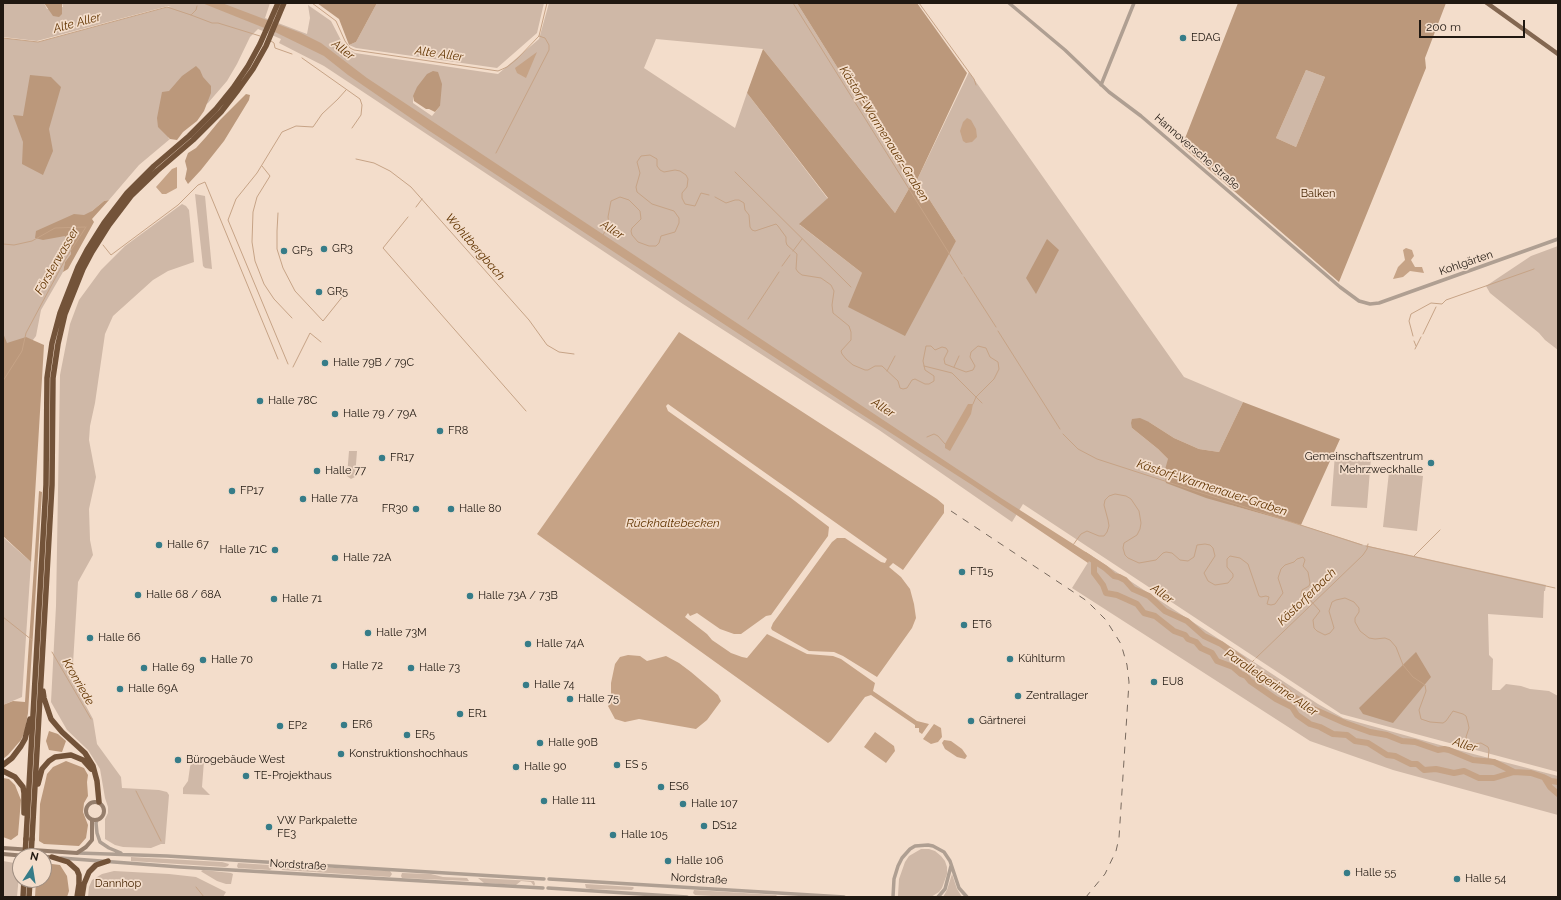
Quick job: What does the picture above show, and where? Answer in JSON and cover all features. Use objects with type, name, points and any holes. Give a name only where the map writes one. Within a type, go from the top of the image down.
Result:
[{"type":"highway","points":[[27,848],[34,802],[43,649],[52,485],[53,378],[58,344],[65,314],[73,292],[92,252],[131,196],[157,170],[193,140],[221,112],[253,69],[278,3]]},
{"type":"highway","points":[[30,848],[29,839],[34,700],[46,485],[48,378],[52,343],[60,313],[78,267],[104,223],[128,193],[216,109],[241,77],[263,45],[284,3]]},
{"type":"highway","points":[[43,649],[44,698],[48,712],[56,726],[85,753],[90,760],[96,774],[96,802]]},
{"type":"highway","points":[[3,765],[17,752],[25,738],[34,700]]},
{"type":"highway","points":[[34,802],[38,794],[42,769],[55,757],[71,755],[84,760],[92,770],[96,786],[96,802]]},
{"type":"highway","points":[[3,771],[10,773],[15,777],[22,787],[24,793],[24,832],[29,839]]},
{"type":"highway","points":[[52,857],[68,862],[77,870],[79,880],[77,897]]},
{"type":"highway","points":[[82,897],[84,884],[89,872],[96,865],[108,862]]},
{"type":"main road","points":[[1487,3],[1558,54]]},
{"type":"main road","points":[[96,802],[104,807],[105,811],[102,817],[97,820],[92,820],[87,816],[86,810],[89,804],[96,802]]},
{"type":"main road","points":[[3,848],[76,853],[86,848],[92,840],[92,820]]},
{"type":"street","name":"Hannoversche Straße","points":[[1009,3],[1064,50],[1101,85],[1152,125],[1353,297],[1368,304],[1380,303]]},
{"type":"street","points":[[1101,85],[1134,3]]},
{"type":"street","name":"Kohlgärten","points":[[1380,303],[1558,239]]},
{"type":"street","points":[[97,820],[97,833],[100,842],[109,848],[124,854]]},
{"type":"street","points":[[893,897],[894,879],[900,862],[905,853],[910,849],[921,845],[933,846],[940,849],[948,857],[959,888],[967,897]]},
{"type":"street","name":"Nordstraße","points":[[76,853],[124,854],[544,879]]},
{"type":"street","name":"Nordstraße","points":[[52,857],[195,868],[543,888]]},
{"type":"street","points":[[938,897],[945,889],[949,878],[951,865]]},
{"type":"street","name":"Nordstraße","points":[[687,897],[550,888],[551,879],[844,897]]},
{"type":"green space","points":[[3,3],[44,3],[47,9],[63,7],[62,3],[270,3],[265,18],[307,34],[310,18],[308,5],[331,21],[344,46],[355,53],[498,74],[539,39],[549,3],[797,3],[911,185],[895,213],[763,49],[656,39],[644,68],[735,128],[747,93],[828,199],[800,225],[862,273],[956,241],[917,180],[969,72],[1184,377],[1243,402],[1219,452],[1199,449],[1174,438],[1149,422],[1132,428],[1168,459],[1231,505],[1364,545],[1546,585],[1544,591],[1543,618],[1488,614],[1489,655],[1493,659],[1492,690],[1500,690],[1506,684],[1549,691],[1558,696],[1558,772],[1341,714],[1023,504],[1012,522],[879,430],[683,304],[324,66],[279,43],[281,39],[258,29],[250,37],[227,81],[208,103],[186,118],[168,138],[170,139],[139,165],[109,200],[104,201],[92,211],[71,246],[71,254],[65,262],[63,272],[41,310],[36,336],[20,357],[3,349],[3,38],[38,42],[171,6],[37,41],[3,37]],"holes":[[[413,96],[440,106],[432,116],[413,103]]]},
{"type":"green space","points":[[44,3],[62,3],[62,14],[59,17],[53,16]]},
{"type":"green space","points":[[317,3],[377,3],[356,42],[349,45],[339,19]]},
{"type":"green space","points":[[377,3],[544,3],[537,33],[497,68],[356,48],[349,45],[356,42]]},
{"type":"green space","points":[[797,3],[917,3],[967,73],[917,180],[956,241],[905,336],[848,307],[862,273],[799,224],[828,198],[747,93],[763,49],[895,213],[911,185]]},
{"type":"green space","name":"Balken","points":[[1238,3],[1446,3],[1425,58],[1426,68],[1339,282],[1182,146]],"holes":[[[1306,70],[1325,77],[1296,147],[1276,138]]]},
{"type":"green space","points":[[196,66],[211,86],[211,93],[204,111],[197,121],[183,132],[177,140],[170,139],[158,127],[157,118],[162,92],[169,91],[182,76]]},
{"type":"green space","points":[[1306,70],[1325,77],[1296,147],[1276,138]]},
{"type":"green space","points":[[433,71],[438,72],[442,84],[440,106],[435,112],[426,109],[414,101],[413,96],[417,87],[427,74]]},
{"type":"green space","points":[[30,75],[51,77],[61,87],[49,129],[53,151],[43,175],[22,164],[23,142],[13,115],[23,116]]},
{"type":"green space","points":[[246,94],[250,95],[249,100],[224,141],[188,184],[185,179],[187,169],[185,161],[188,153],[196,148],[220,120]]},
{"type":"green space","points":[[195,194],[205,196],[212,269],[205,268],[203,266]]},
{"type":"green space","points":[[109,200],[92,219],[94,222],[68,269],[63,272],[65,262],[71,254],[71,245],[75,239],[70,237],[66,240],[65,236],[43,240],[35,238],[36,231],[74,214],[84,215],[92,211],[104,201]]},
{"type":"green space","points":[[182,204],[189,210],[194,262],[168,271],[153,280],[113,316],[105,334],[95,403],[90,426],[89,440],[96,477],[89,509],[90,540],[93,555],[78,582],[72,680],[93,719],[97,744],[121,777],[122,788],[159,790],[167,792],[169,795],[165,844],[151,848],[123,847],[115,845],[105,839],[105,819],[108,813],[108,807],[100,769],[88,750],[67,730],[51,702],[56,606],[60,375],[70,324],[79,300],[101,270],[125,246]]},
{"type":"green space","points":[[1047,239],[1059,250],[1036,294],[1026,278]]},
{"type":"green space","points":[[1558,246],[1558,350],[1490,293],[1486,286],[1531,256]]},
{"type":"green space","points":[[3,333],[7,343],[26,337],[44,345],[31,562],[3,536]]},
{"type":"green space","points":[[1243,402],[1340,439],[1301,525],[1206,498],[1166,483],[1164,473],[1168,459],[1132,428],[1132,419],[1140,418],[1174,438],[1199,449],[1219,452]]},
{"type":"green space","points":[[349,451],[357,451],[355,477],[351,479],[347,476]]},
{"type":"green space","points":[[1335,454],[1371,457],[1367,508],[1331,506]]},
{"type":"green space","points":[[1389,472],[1423,476],[1417,531],[1383,527]]},
{"type":"green space","points":[[39,491],[42,492],[28,713],[25,731],[21,740],[3,759],[3,705],[13,701],[25,702]]},
{"type":"green space","points":[[3,537],[31,562],[22,697],[3,705]]},
{"type":"green space","points":[[1092,556],[1318,704],[1343,718],[1558,776],[1558,815],[1393,770],[1310,741],[1072,588]]},
{"type":"green space","points":[[1416,652],[1431,677],[1393,723],[1363,714],[1359,708]]},
{"type":"green space","points":[[49,731],[58,734],[66,741],[62,752],[49,750],[46,741]]},
{"type":"green space","points":[[66,761],[84,768],[88,775],[88,796],[84,803],[83,812],[88,825],[86,838],[79,846],[44,844],[39,841],[40,804],[47,774],[53,767]]},
{"type":"green space","points":[[192,761],[204,761],[202,787],[210,795],[183,794],[183,788],[188,781]]},
{"type":"green space","points":[[3,778],[9,779],[15,785],[21,800],[18,835],[11,840],[3,837]]},
{"type":"green space","points":[[921,849],[935,851],[945,861],[947,874],[942,888],[931,897],[898,896],[899,879],[905,862],[909,856]]},
{"type":"green space","points":[[131,857],[222,862],[229,864],[225,867],[131,861]]},
{"type":"green space","points":[[3,861],[12,863],[12,888],[18,888],[17,897],[3,897]]},
{"type":"green space","points":[[238,863],[270,865],[273,868],[270,870],[238,868]]},
{"type":"green space","points":[[52,864],[60,865],[67,876],[69,891],[67,897],[35,897],[36,888],[52,888]]},
{"type":"green space","points":[[284,865],[390,871],[392,874],[390,877],[282,870],[281,867]]},
{"type":"green space","name":"Dannhop","points":[[114,871],[196,877],[226,892],[223,897],[88,897],[89,887],[92,880],[102,874]]},
{"type":"green space","points":[[201,871],[233,874],[231,884],[217,881]]},
{"type":"green space","points":[[402,873],[431,874],[443,877],[467,878],[469,881],[402,878]]},
{"type":"green space","points":[[952,874],[957,889],[962,897],[943,897]]},
{"type":"green space","points":[[478,878],[534,881],[535,884],[534,886],[531,882],[521,881],[516,885],[484,883]]},
{"type":"green space","points":[[585,884],[634,888],[632,890],[591,889],[586,888]]},
{"type":"green space","points":[[694,890],[776,895],[778,897],[695,895],[693,893]]},
{"type":"water","points":[[202,3],[222,3],[301,33],[321,43],[367,78],[1001,498],[1092,556],[1088,563],[972,485],[428,130],[348,75],[324,56],[277,33]]},
{"type":"water","points":[[537,52],[526,78],[517,73],[515,68]]},
{"type":"water","points":[[967,118],[971,120],[976,129],[977,137],[972,142],[966,143],[963,141],[960,131],[963,122]]},
{"type":"water","points":[[177,167],[177,188],[166,194],[162,194],[156,187],[172,169]]},
{"type":"water","points":[[1406,248],[1412,250],[1414,256],[1411,260],[1415,267],[1422,267],[1424,273],[1410,271],[1403,277],[1393,279],[1398,267],[1405,260],[1403,250]]},
{"type":"water","name":"Rückhaltebecken","points":[[679,332],[944,505],[944,513],[903,570],[893,563],[889,567],[901,577],[910,589],[916,618],[912,628],[877,677],[834,652],[809,651],[771,628],[773,623],[832,542],[837,538],[845,538],[881,562],[885,563],[887,559],[668,404],[666,406],[668,411],[791,498],[829,527],[828,536],[771,615],[766,616],[741,634],[734,634],[720,629],[697,613],[690,616],[688,613],[685,617],[707,634],[712,640],[731,653],[742,657],[747,658],[767,634],[807,654],[833,656],[841,659],[875,683],[873,691],[917,721],[929,724],[922,734],[919,732],[919,728],[915,728],[915,725],[871,695],[865,697],[828,743],[537,534]]},
{"type":"water","points":[[968,404],[973,404],[971,414],[950,451],[945,448],[945,444]]},
{"type":"water","points":[[628,655],[640,656],[647,661],[666,656],[691,672],[718,695],[721,701],[707,720],[696,729],[639,719],[625,722],[615,719],[608,706],[611,703],[611,683],[615,664],[620,657]]},
{"type":"water","points":[[934,724],[941,728],[942,737],[938,742],[931,744],[923,739]]},
{"type":"water","points":[[875,732],[894,746],[895,751],[886,763],[864,747]]},
{"type":"water","points":[[944,740],[951,741],[962,749],[967,756],[965,759],[957,757],[945,749],[942,743]]},
{"type":"waterway","name":"Alte Aller","points":[[312,3],[336,21],[345,41],[350,48],[354,50],[498,71],[507,67],[517,59],[539,36],[547,3]]},
{"type":"waterway","name":"Kästorf-Warmenauer-Graben","points":[[793,3],[962,274]]},
{"type":"waterway","points":[[919,3],[974,79],[976,85]]},
{"type":"waterway","name":"Alte Aller","points":[[3,38],[38,42],[167,7],[191,15],[196,10],[197,6]]},
{"type":"waterway","name":"Wohltbergbach","points":[[191,15],[212,23],[218,23],[260,36]]},
{"type":"waterway","points":[[496,153],[549,50],[549,45],[545,38],[539,36]]},
{"type":"waterway","name":"Wohltbergbach","points":[[271,41],[274,43],[275,48],[292,54]]},
{"type":"waterway","name":"Wohltbergbach","points":[[302,58],[360,99],[362,105],[361,115],[352,128]]},
{"type":"waterway","points":[[288,364],[228,220],[236,199],[257,173],[282,132],[296,126],[313,127],[322,114],[346,90]]},
{"type":"waterway","points":[[603,235],[609,224],[608,217],[611,201],[620,197],[629,200],[640,211],[641,219],[631,231],[632,235],[638,242],[649,246],[656,246],[659,243],[661,236],[675,232],[679,223],[679,218],[674,211],[652,204],[637,192],[636,187],[640,173],[637,162],[641,156],[650,155],[657,159],[657,166],[664,172],[675,170],[686,175],[688,179],[687,187],[682,193],[682,198],[685,204],[695,206],[701,193],[709,195]]},
{"type":"waterway","name":"Wohltbergbach","points":[[356,159],[374,163],[390,171],[411,187],[529,320],[547,345],[559,352],[574,354]]},
{"type":"waterway","points":[[262,166],[270,176],[257,197],[253,212],[252,242],[255,261],[264,284],[274,299],[292,318]]},
{"type":"waterway","points":[[735,172],[851,287]]},
{"type":"waterway","points":[[103,245],[111,255],[178,205],[198,185],[205,182],[278,359]]},
{"type":"waterway","points":[[715,197],[726,203],[735,200],[739,200],[744,203],[745,210],[749,215],[750,227],[752,230],[755,231],[776,224],[786,237],[787,245],[797,254],[796,269],[798,272],[802,275],[821,278],[831,285],[834,291],[832,305],[833,313],[849,326],[851,332],[851,340],[841,351],[846,359],[853,365],[865,370],[875,366],[882,366],[898,381],[900,388],[903,389],[907,388],[912,380],[915,379],[925,384],[929,384],[934,381],[934,376],[925,370],[923,361],[926,346],[931,346],[935,350],[942,347],[946,348],[948,351],[944,359],[945,364],[966,372],[973,370],[975,366],[970,357],[971,352],[978,346],[986,348],[990,357],[998,362],[999,369],[994,379],[976,397],[973,404]]},
{"type":"waterway","points":[[416,207],[422,199]]},
{"type":"waterway","points":[[278,213],[277,249],[283,268],[295,291],[323,321],[343,296]]},
{"type":"waterway","points":[[408,217],[383,248],[526,411]]},
{"type":"waterway","name":"Försterwasser","points":[[3,244],[14,245],[32,241],[55,228],[85,227]]},
{"type":"waterway","name":"Försterwasser","points":[[3,381],[22,351],[26,333],[66,258],[86,227]]},
{"type":"waterway","points":[[793,251],[802,239]]},
{"type":"waterway","points":[[782,266],[790,255]]},
{"type":"waterway","points":[[1413,336],[1409,321],[1411,314],[1431,303],[1442,304],[1446,300],[1534,269]]},
{"type":"waterway","points":[[748,319],[779,272]]},
{"type":"waterway","name":"Kästorf-Warmenauer-Graben","points":[[964,277],[996,327]]},
{"type":"waterway","points":[[1423,334],[1436,307]]},
{"type":"waterway","name":"Kästorf-Warmenauer-Graben","points":[[998,331],[1060,429]]},
{"type":"waterway","points":[[293,367],[310,333],[321,342]]},
{"type":"waterway","points":[[1415,349],[1421,337]]},
{"type":"waterway","points":[[1414,341],[1416,346]]},
{"type":"waterway","points":[[887,371],[895,356]]},
{"type":"waterway","points":[[954,367],[959,356]]},
{"type":"waterway","points":[[924,366],[952,373],[982,403]]},
{"type":"waterway","points":[[927,437],[934,434],[938,436],[945,444]]},
{"type":"waterway","name":"Kästorf-Warmenauer-Graben","points":[[1063,434],[1078,449],[1097,459],[1362,545]]},
{"type":"waterway","points":[[1073,545],[1081,534],[1087,531],[1099,536],[1104,536],[1109,526],[1104,505],[1105,500],[1109,496],[1115,494],[1126,496],[1131,499],[1139,511],[1141,523],[1140,529],[1137,535],[1124,543],[1123,548],[1125,555],[1128,558],[1139,563],[1156,560],[1166,552],[1172,553],[1180,560],[1188,561],[1194,557],[1197,545],[1210,545],[1213,548],[1215,556],[1204,573],[1208,581],[1215,585],[1228,583],[1233,577],[1233,574],[1227,567],[1227,559],[1230,556],[1240,558],[1248,564],[1259,596],[1269,597],[1267,604],[1271,605],[1275,604],[1283,593],[1278,578],[1281,569],[1285,565],[1303,557],[1305,560],[1303,566],[1308,572],[1310,583],[1309,586],[1302,590],[1301,594],[1310,600],[1320,611],[1313,620],[1314,628],[1325,635],[1330,633],[1334,628],[1329,611],[1332,602],[1345,598],[1354,602],[1359,608],[1355,622],[1360,631],[1369,638],[1385,638],[1390,640],[1396,647],[1403,665],[1413,677],[1425,685],[1426,691],[1419,710],[1421,719],[1430,722],[1443,723],[1453,711],[1463,714],[1466,716],[1469,728],[1466,737],[1467,741],[1474,744],[1481,743],[1488,747],[1488,761]]},
{"type":"waterway","points":[[1414,556],[1440,530]]},
{"type":"waterway","name":"Kästorferbach","points":[[1256,658],[1363,555],[1368,544]]},
{"type":"waterway","name":"Kästorf-Warmenauer-Graben","points":[[1366,546],[1555,588]]},
{"type":"waterway","name":"Aller","points":[[1085,555],[1105,568],[1114,576],[1125,580],[1133,589],[1149,596],[1165,611],[1187,621],[1204,636],[1221,644],[1243,660],[1248,666],[1282,687],[1309,707],[1370,732],[1387,735],[1402,741],[1415,742],[1438,750],[1449,750],[1473,760],[1494,762],[1514,772],[1531,773],[1551,781],[1558,782]]},
{"type":"waterway","name":"Parallelgerinne Aller","points":[[1094,562],[1094,573],[1103,585],[1106,593],[1117,595],[1137,604],[1144,613],[1155,616],[1174,631],[1185,635],[1188,639],[1196,642],[1201,648],[1212,653],[1217,661],[1233,667],[1276,699],[1292,707],[1297,715],[1310,724],[1320,727],[1333,734],[1347,735],[1355,741],[1368,743],[1387,755],[1395,756],[1411,764],[1417,764],[1424,770],[1436,769],[1454,773],[1464,771],[1479,778],[1494,778],[1514,772]]},
{"type":"waterway","name":"Kronriede","points":[[3,617],[32,640]]},
{"type":"waterway","name":"Kronriede","points":[[52,652],[91,719]]},
{"type":"waterway","name":"Kästorferbach","points":[[1248,666],[1254,660]]},
{"type":"waterway","name":"Parallelgerinne Aller","points":[[1545,779],[1550,787],[1558,794]]},
{"type":"waterway","name":"Kronriede","points":[[136,791],[161,841]]},
{"type":"waterway","name":"Kronriede","points":[[196,887],[204,897]]},
{"type":"railway","points":[[951,511],[1087,601],[1106,620],[1121,644],[1127,665],[1129,682],[1119,838],[1116,851],[1105,874],[1086,897]]},
{"type":"place","name":"EDAG","points":[[1183,38]]},
{"type":"place","name":"GR3","points":[[324,249]]},
{"type":"place","name":"GP5","points":[[284,251]]},
{"type":"place","name":"GR5","points":[[319,292]]},
{"type":"place","name":"Halle 79B / 79C","points":[[325,363]]},
{"type":"place","name":"Halle 78C","points":[[260,401]]},
{"type":"place","name":"Halle 79 / 79A","points":[[335,414]]},
{"type":"place","name":"FR8","points":[[440,431]]},
{"type":"place","name":"FR17","points":[[382,458]]},
{"type":"place","name":"Gemeinschaftszentrum Mehrzweckhalle","points":[[1431,463]]},
{"type":"place","name":"Halle 77","points":[[317,471]]},
{"type":"place","name":"FP17","points":[[232,491]]},
{"type":"place","name":"Halle 77a","points":[[303,499]]},
{"type":"place","name":"FR30","points":[[416,509]]},
{"type":"place","name":"Halle 80","points":[[451,509]]},
{"type":"place","name":"Halle 67","points":[[159,545]]},
{"type":"place","name":"Halle 71C","points":[[275,550]]},
{"type":"place","name":"Halle 72A","points":[[335,558]]},
{"type":"place","name":"FT15","points":[[962,572]]},
{"type":"place","name":"Halle 68 / 68A","points":[[138,595]]},
{"type":"place","name":"Halle 73A / 73B","points":[[470,596]]},
{"type":"place","name":"Halle 71","points":[[274,599]]},
{"type":"place","name":"ET6","points":[[964,625]]},
{"type":"place","name":"Halle 73M","points":[[368,633]]},
{"type":"place","name":"Halle 66","points":[[90,638]]},
{"type":"place","name":"Halle 74A","points":[[528,644]]},
{"type":"place","name":"Kühlturm","points":[[1010,659]]},
{"type":"place","name":"Halle 70","points":[[203,660]]},
{"type":"place","name":"Halle 72","points":[[334,666]]},
{"type":"place","name":"Halle 69","points":[[144,668]]},
{"type":"place","name":"Halle 73","points":[[411,668]]},
{"type":"place","name":"EU8","points":[[1154,682]]},
{"type":"place","name":"Halle 74","points":[[526,685]]},
{"type":"place","name":"Halle 69A","points":[[120,689]]},
{"type":"place","name":"Zentrallager","points":[[1018,696]]},
{"type":"place","name":"Halle 75","points":[[570,699]]},
{"type":"place","name":"ER1","points":[[460,714]]},
{"type":"place","name":"Gärtnerei","points":[[971,721]]},
{"type":"place","name":"ER6","points":[[344,725]]},
{"type":"place","name":"EP2","points":[[280,726]]},
{"type":"place","name":"ER5","points":[[407,735]]},
{"type":"place","name":"Halle 90B","points":[[540,743]]},
{"type":"place","name":"Konstruktionshochhaus","points":[[341,754]]},
{"type":"place","name":"Bürogebäude West","points":[[178,760]]},
{"type":"place","name":"ES 5","points":[[617,765]]},
{"type":"place","name":"Halle 90","points":[[516,767]]},
{"type":"place","name":"TE-Projekthaus","points":[[246,776]]},
{"type":"place","name":"ES6","points":[[661,787]]},
{"type":"place","name":"Halle 111","points":[[544,801]]},
{"type":"place","name":"Halle 107","points":[[683,804]]},
{"type":"place","name":"DS12","points":[[704,826]]},
{"type":"place","name":"VW Parkpalette FE3","points":[[269,827]]},
{"type":"place","name":"Halle 105","points":[[613,835]]},
{"type":"place","name":"Halle 106","points":[[668,861]]},
{"type":"place","name":"Halle 55","points":[[1347,873]]},
{"type":"place","name":"Halle 54","points":[[1457,879]]}]
